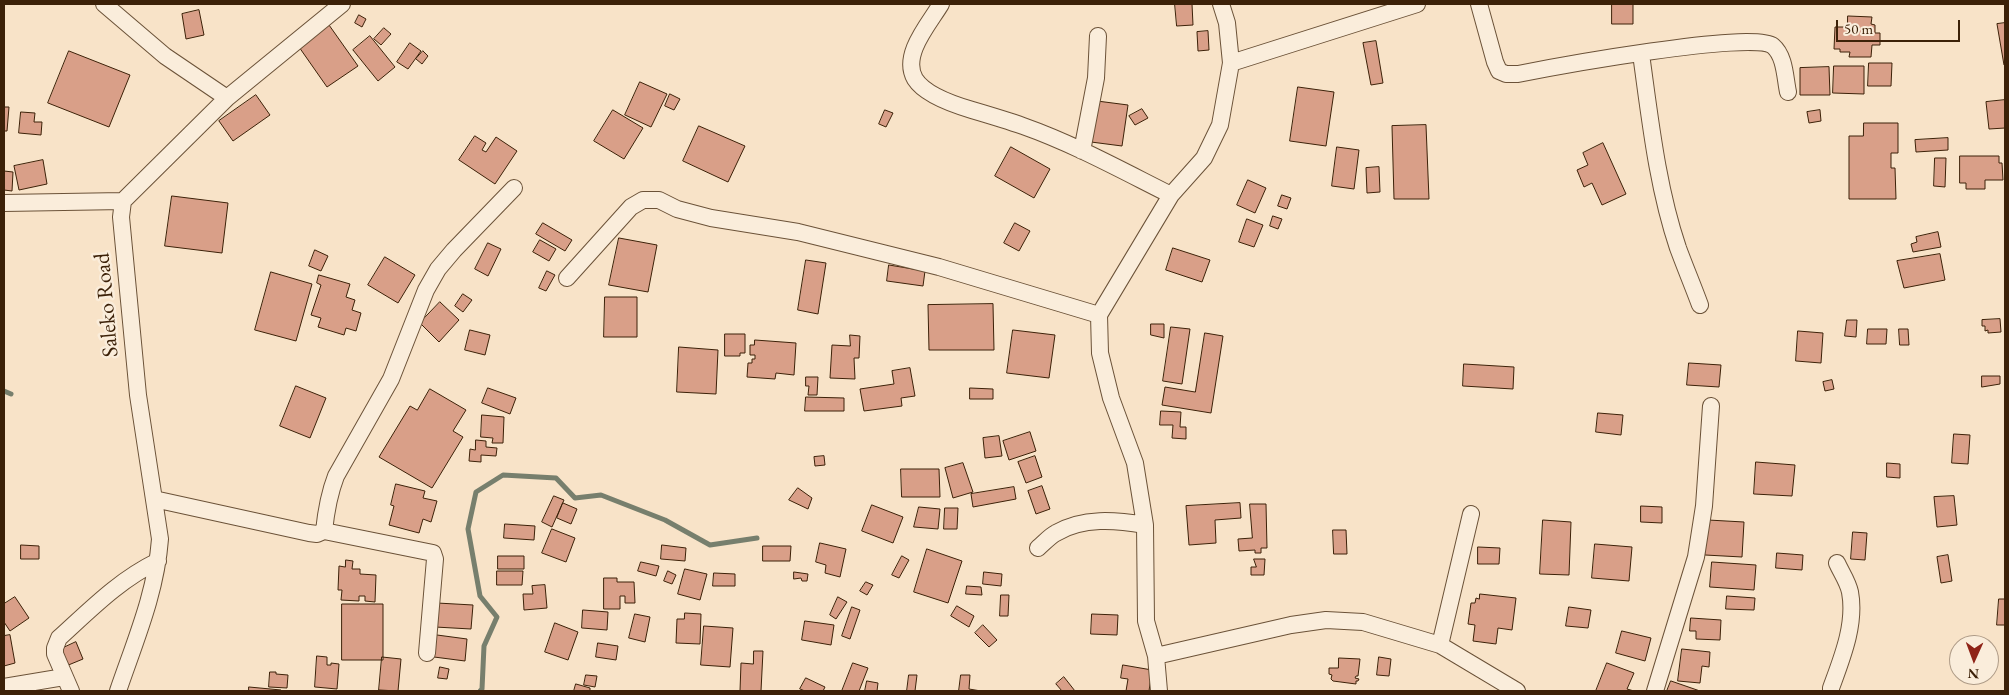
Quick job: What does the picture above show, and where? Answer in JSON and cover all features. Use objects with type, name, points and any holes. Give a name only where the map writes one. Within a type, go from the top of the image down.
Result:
[{"type":"street","points":[[104,4],[165,56],[227,98]]},
{"type":"street","points":[[4,203],[123,201],[227,98],[342,4]]},
{"type":"street","points":[[941,4],[913,50],[912,66],[916,80],[927,90],[949,102],[1024,126],[1082,151],[1171,195]]},
{"type":"street","points":[[1159,691],[1156,656],[1146,622],[1145,525],[1135,463],[1111,398],[1100,353],[1099,315],[1171,195],[1204,158],[1220,125],[1231,63],[1227,23],[1222,4]]},
{"type":"street","points":[[1231,63],[1417,4]]},
{"type":"street","points":[[1479,4],[1495,62],[1499,71],[1506,74],[1518,74],[1701,44],[1761,42],[1772,45],[1780,56],[1788,92]]},
{"type":"street","points":[[1082,151],[1096,78],[1098,36]]},
{"type":"street","points":[[1641,54],[1653,146],[1661,184],[1678,247],[1700,305]]},
{"type":"street","points":[[324,531],[326,512],[334,482],[391,379],[426,290],[438,269],[454,250],[514,188]]},
{"type":"street","points":[[567,278],[631,207],[643,200],[652,199],[659,200],[677,209],[711,218],[798,232],[939,267],[1099,315]]},
{"type":"street","name":"Saleko Road","points":[[118,691],[145,616],[158,562],[160,539],[138,395],[121,217],[123,201]]},
{"type":"street","points":[[1654,691],[1696,557],[1704,506],[1711,406]]},
{"type":"street","points":[[154,499],[309,533],[318,534],[324,531],[433,553],[435,559],[427,653]]},
{"type":"street","points":[[1440,646],[1471,514]]},
{"type":"street","points":[[1038,548],[1056,533],[1075,525],[1100,521],[1122,521],[1145,525]]},
{"type":"street","points":[[4,687],[68,684],[55,654],[59,638],[122,582],[139,570],[158,562]]},
{"type":"street","points":[[1831,691],[1845,649],[1850,618],[1850,591],[1837,562]]},
{"type":"street","points":[[1156,656],[1291,625],[1326,620],[1363,622],[1440,646],[1517,691]]},
{"type":"building","points":[[1175,4],[1192,4],[1193,25],[1177,26]]},
{"type":"building","points":[[1612,4],[1633,4],[1633,24],[1612,24]]},
{"type":"building","points":[[199,10],[204,35],[186,39],[182,14]]},
{"type":"building","points":[[359,15],[366,19],[362,27],[355,23]]},
{"type":"building","points":[[1848,16],[1872,17],[1871,24],[1875,25],[1875,33],[1880,33],[1880,45],[1872,45],[1871,57],[1849,57],[1850,52],[1840,52],[1840,49],[1834,49],[1835,27],[1847,27]]},
{"type":"building","points":[[2005,23],[2005,65],[2004,65],[1997,24]]},
{"type":"building","points":[[329,25],[358,66],[327,87],[299,47]]},
{"type":"building","points":[[384,28],[391,34],[381,45],[374,39]]},
{"type":"building","points":[[1208,31],[1209,50],[1198,51],[1197,32]]},
{"type":"building","points":[[370,36],[395,67],[378,81],[353,50]]},
{"type":"building","points":[[1376,41],[1383,83],[1371,85],[1363,43]]},
{"type":"building","points":[[410,43],[421,51],[408,69],[397,62]]},
{"type":"building","points":[[69,51],[130,75],[109,127],[48,103]]},
{"type":"building","points":[[423,51],[428,56],[422,64],[416,59]]},
{"type":"building","points":[[1869,63],[1892,63],[1891,86],[1868,86]]},
{"type":"building","points":[[1834,66],[1864,66],[1864,94],[1833,93]]},
{"type":"building","points":[[1829,67],[1830,95],[1800,95],[1800,68]]},
{"type":"building","points":[[640,82],[667,94],[651,127],[625,115]]},
{"type":"building","points":[[1298,87],[1334,92],[1326,146],[1290,141]]},
{"type":"building","points":[[670,94],[680,99],[674,110],[665,106]]},
{"type":"building","points":[[256,95],[270,115],[233,141],[219,121]]},
{"type":"building","points":[[2005,100],[2005,128],[1989,129],[1986,102]]},
{"type":"building","points":[[1097,101],[1128,105],[1122,146],[1091,142]]},
{"type":"building","points":[[4,107],[9,107],[7,131],[4,131]]},
{"type":"building","points":[[1142,109],[1148,118],[1135,125],[1129,116]]},
{"type":"building","points":[[613,110],[643,128],[624,159],[594,141]]},
{"type":"building","points":[[885,110],[893,113],[886,127],[879,124]]},
{"type":"building","points":[[1820,110],[1821,121],[1809,123],[1807,112]]},
{"type":"building","points":[[21,112],[35,113],[34,122],[42,122],[41,135],[19,133]]},
{"type":"building","points":[[1864,123],[1898,123],[1898,153],[1891,153],[1891,168],[1895,168],[1896,199],[1849,199],[1849,136],[1863,136]]},
{"type":"building","points":[[1426,125],[1429,199],[1394,199],[1392,126]]},
{"type":"building","points":[[699,126],[745,146],[728,182],[683,161]]},
{"type":"building","points":[[475,136],[486,143],[482,150],[486,152],[496,137],[517,151],[495,184],[459,160]]},
{"type":"building","points":[[1948,138],[1948,150],[1916,152],[1915,140]]},
{"type":"building","points":[[1603,143],[1626,194],[1602,205],[1592,183],[1584,187],[1577,170],[1588,165],[1583,153]]},
{"type":"building","points":[[1011,147],[1050,169],[1034,198],[995,176]]},
{"type":"building","points":[[1337,147],[1359,150],[1354,189],[1332,186]]},
{"type":"building","points":[[1960,156],[1999,156],[1999,163],[2002,163],[2003,180],[1985,180],[1985,189],[1966,189],[1966,183],[1960,183]]},
{"type":"building","points":[[1935,158],[1946,158],[1945,187],[1934,186]]},
{"type":"building","points":[[43,160],[47,184],[19,190],[14,166]]},
{"type":"building","points":[[1379,167],[1380,192],[1367,193],[1366,168]]},
{"type":"building","points":[[4,171],[13,172],[12,191],[4,190]]},
{"type":"building","points":[[1248,180],[1266,188],[1255,213],[1237,205]]},
{"type":"building","points":[[1282,195],[1291,198],[1287,209],[1278,206]]},
{"type":"building","points":[[172,196],[228,203],[222,253],[165,246]]},
{"type":"building","points":[[1273,216],[1282,219],[1278,229],[1270,226]]},
{"type":"building","points":[[1247,219],[1263,225],[1254,247],[1239,242]]},
{"type":"building","points":[[543,223],[572,240],[565,251],[536,234]]},
{"type":"building","points":[[1015,223],[1030,231],[1019,251],[1004,243]]},
{"type":"building","points":[[1938,232],[1941,247],[1913,252],[1911,244],[1917,242],[1916,237]]},
{"type":"building","points":[[619,238],[657,245],[648,292],[609,285]]},
{"type":"building","points":[[540,240],[556,249],[549,261],[533,252]]},
{"type":"building","points":[[488,243],[501,249],[488,276],[475,269]]},
{"type":"building","points":[[1173,248],[1210,260],[1202,282],[1166,270]]},
{"type":"building","points":[[315,250],[328,256],[321,271],[309,266]]},
{"type":"building","points":[[1940,254],[1945,280],[1904,288],[1897,261]]},
{"type":"building","points":[[385,257],[415,275],[398,303],[368,285]]},
{"type":"building","points":[[806,260],[826,263],[818,314],[798,310]]},
{"type":"building","points":[[889,265],[925,271],[923,286],[887,281]]},
{"type":"building","points":[[547,271],[555,275],[546,291],[539,288]]},
{"type":"building","points":[[271,272],[312,284],[296,341],[255,330]]},
{"type":"building","points":[[319,275],[350,284],[346,297],[355,300],[352,310],[361,313],[356,331],[346,328],[344,335],[318,327],[321,318],[311,315],[321,285],[317,283]]},
{"type":"building","points":[[463,294],[472,300],[463,312],[455,306]]},
{"type":"building","points":[[605,297],[637,297],[637,337],[604,337]]},
{"type":"building","points":[[440,302],[459,320],[439,342],[420,323]]},
{"type":"building","points":[[993,304],[994,350],[929,350],[928,305]]},
{"type":"building","points":[[2000,319],[2001,332],[1988,333],[1988,330],[1985,331],[1985,326],[1982,326],[1982,320]]},
{"type":"building","points":[[1847,320],[1857,320],[1856,337],[1845,336]]},
{"type":"building","points":[[1151,324],[1164,324],[1164,338],[1151,335]]},
{"type":"building","points":[[1171,327],[1190,329],[1182,384],[1163,381]]},
{"type":"building","points":[[1868,329],[1887,329],[1886,344],[1867,344]]},
{"type":"building","points":[[1899,329],[1908,329],[1909,345],[1900,345]]},
{"type":"building","points":[[470,330],[490,335],[485,355],[465,350]]},
{"type":"building","points":[[1013,330],[1055,335],[1049,378],[1007,373]]},
{"type":"building","points":[[1798,331],[1823,333],[1821,363],[1796,361]]},
{"type":"building","points":[[1205,333],[1223,336],[1211,413],[1162,405],[1165,387],[1195,392]]},
{"type":"building","points":[[725,334],[745,334],[745,353],[740,353],[740,356],[725,356]]},
{"type":"building","points":[[850,335],[860,336],[859,358],[854,358],[855,379],[830,378],[832,345],[850,346]]},
{"type":"building","points":[[755,340],[796,343],[794,375],[776,373],[775,379],[747,377],[748,363],[752,363],[752,359],[755,359],[755,355],[750,355],[750,345],[754,345]]},
{"type":"building","points":[[679,347],[718,350],[716,394],[677,392]]},
{"type":"building","points":[[1689,363],[1721,365],[1719,387],[1687,385]]},
{"type":"building","points":[[1464,364],[1514,367],[1513,389],[1463,386]]},
{"type":"building","points":[[910,368],[915,396],[901,398],[902,406],[864,411],[860,389],[894,384],[892,371]]},
{"type":"building","points":[[1982,376],[2000,376],[2000,384],[1982,387]]},
{"type":"building","points":[[806,377],[818,377],[817,395],[808,395],[809,386],[806,386]]},
{"type":"building","points":[[1832,380],[1834,389],[1825,391],[1823,382]]},
{"type":"building","points":[[296,386],[326,398],[310,438],[280,426]]},
{"type":"building","points":[[488,388],[516,398],[510,414],[482,403]]},
{"type":"building","points":[[970,388],[993,389],[993,399],[970,399]]},
{"type":"building","points":[[430,389],[466,410],[453,431],[463,437],[432,488],[379,457],[410,406],[417,410]]},
{"type":"building","points":[[806,397],[844,398],[844,411],[805,411]]},
{"type":"building","points":[[1161,411],[1181,412],[1180,427],[1186,427],[1186,439],[1172,438],[1173,425],[1160,425]]},
{"type":"building","points":[[1598,413],[1623,415],[1621,435],[1596,432]]},
{"type":"building","points":[[482,415],[504,417],[503,443],[492,443],[493,438],[481,437]]},
{"type":"building","points":[[1030,432],[1036,451],[1009,460],[1003,441]]},
{"type":"building","points":[[1954,434],[1970,435],[1968,464],[1952,463]]},
{"type":"building","points":[[999,436],[1002,456],[985,458],[983,438]]},
{"type":"building","points":[[476,440],[486,441],[486,447],[497,448],[496,456],[481,455],[481,462],[469,461],[470,449],[475,450]]},
{"type":"building","points":[[824,456],[825,465],[815,466],[814,457]]},
{"type":"building","points":[[1035,456],[1042,477],[1026,483],[1018,462]]},
{"type":"building","points":[[1756,462],[1795,465],[1792,496],[1754,494]]},
{"type":"building","points":[[963,463],[973,492],[953,498],[945,468]]},
{"type":"building","points":[[1887,463],[1900,464],[1900,478],[1887,477]]},
{"type":"building","points":[[901,469],[939,469],[940,497],[902,497]]},
{"type":"building","points":[[396,484],[425,491],[423,498],[437,501],[431,522],[423,519],[419,533],[389,525],[394,506],[391,505]]},
{"type":"building","points":[[1042,486],[1050,509],[1036,514],[1028,491]]},
{"type":"building","points":[[1014,487],[1016,499],[973,507],[971,494]]},
{"type":"building","points":[[798,488],[812,498],[808,509],[789,500]]},
{"type":"building","points":[[554,496],[564,500],[552,527],[542,522]]},
{"type":"building","points":[[1954,496],[1957,525],[1937,527],[1934,497]]},
{"type":"building","points":[[563,503],[577,509],[571,524],[557,518]]},
{"type":"building","points":[[1240,503],[1241,518],[1215,520],[1216,543],[1189,545],[1186,506]]},
{"type":"building","points":[[1250,504],[1266,504],[1267,548],[1261,548],[1261,553],[1255,553],[1255,550],[1239,551],[1238,539],[1252,538]]},
{"type":"building","points":[[872,505],[903,517],[893,543],[862,531]]},
{"type":"building","points":[[1641,506],[1662,507],[1662,523],[1641,522]]},
{"type":"building","points":[[919,507],[940,509],[938,529],[914,527]]},
{"type":"building","points":[[945,508],[958,508],[957,529],[944,529]]},
{"type":"building","points":[[1543,520],[1571,522],[1569,575],[1540,574]]},
{"type":"building","points":[[1708,520],[1744,522],[1742,557],[1705,555]]},
{"type":"building","points":[[505,524],[535,526],[534,540],[504,538]]},
{"type":"building","points":[[552,529],[575,538],[566,562],[542,553]]},
{"type":"building","points":[[1333,530],[1346,530],[1347,554],[1334,554]]},
{"type":"building","points":[[1853,532],[1867,533],[1865,560],[1851,559]]},
{"type":"building","points":[[820,543],[846,549],[840,577],[825,573],[826,565],[816,562]]},
{"type":"building","points":[[1595,544],[1632,547],[1629,581],[1592,578]]},
{"type":"building","points":[[21,545],[39,546],[39,559],[21,559]]},
{"type":"building","points":[[662,545],[686,548],[685,561],[661,559]]},
{"type":"building","points":[[763,546],[791,546],[790,561],[763,561]]},
{"type":"building","points":[[1478,547],[1500,548],[1499,564],[1478,564]]},
{"type":"building","points":[[927,549],[962,561],[948,603],[914,592]]},
{"type":"building","points":[[1777,553],[1803,555],[1802,570],[1776,568]]},
{"type":"building","points":[[1948,555],[1952,581],[1941,583],[1937,557]]},
{"type":"building","points":[[498,556],[524,556],[524,569],[498,569]]},
{"type":"building","points":[[902,556],[909,560],[899,578],[892,575]]},
{"type":"building","points":[[1254,559],[1265,559],[1264,575],[1251,575],[1251,567],[1256,567]]},
{"type":"building","points":[[346,560],[353,561],[352,569],[360,569],[360,574],[376,575],[375,602],[365,601],[365,596],[359,596],[359,601],[341,600],[342,590],[338,590],[339,566],[345,567]]},
{"type":"building","points":[[641,562],[659,566],[656,576],[638,571]]},
{"type":"building","points":[[1712,562],[1756,565],[1754,590],[1710,587]]},
{"type":"building","points":[[685,569],[707,574],[700,600],[678,594]]},
{"type":"building","points":[[497,571],[523,571],[522,585],[497,585]]},
{"type":"building","points":[[668,571],[676,575],[672,584],[664,581]]},
{"type":"building","points":[[794,572],[808,574],[807,581],[802,581],[801,578],[794,579]]},
{"type":"building","points":[[984,572],[1002,574],[1001,586],[983,584]]},
{"type":"building","points":[[714,573],[735,574],[735,586],[713,586]]},
{"type":"building","points":[[604,578],[617,578],[617,582],[634,582],[635,603],[625,603],[625,596],[620,596],[620,609],[604,609]]},
{"type":"building","points":[[866,582],[873,585],[867,595],[860,591]]},
{"type":"building","points":[[545,585],[547,608],[524,610],[523,594],[533,594],[532,586]]},
{"type":"building","points":[[967,586],[981,587],[982,595],[966,594]]},
{"type":"building","points":[[1480,594],[1516,598],[1512,630],[1498,628],[1496,644],[1473,641],[1475,625],[1468,624],[1471,603],[1475,603],[1476,598],[1479,599]]},
{"type":"building","points":[[1001,595],[1009,595],[1008,616],[1000,616]]},
{"type":"building","points":[[1727,596],[1755,598],[1754,610],[1726,609]]},
{"type":"building","points":[[15,597],[29,618],[10,631],[4,622],[4,604]]},
{"type":"building","points":[[838,597],[847,602],[836,619],[830,615]]},
{"type":"building","points":[[1999,599],[2005,599],[2005,625],[1997,625]]},
{"type":"building","points":[[437,603],[473,605],[471,629],[435,627]]},
{"type":"building","points":[[342,604],[383,604],[383,660],[342,660]]},
{"type":"building","points":[[957,606],[974,616],[969,627],[951,616]]},
{"type":"building","points":[[852,607],[860,610],[850,639],[842,636]]},
{"type":"building","points":[[1569,607],[1591,610],[1588,628],[1566,626]]},
{"type":"building","points":[[583,610],[608,612],[607,630],[582,628]]},
{"type":"building","points":[[685,613],[701,614],[700,644],[676,643],[677,619],[684,619]]},
{"type":"building","points":[[635,614],[650,617],[645,642],[629,638]]},
{"type":"building","points":[[1092,614],[1118,615],[1117,635],[1091,634]]},
{"type":"building","points":[[1691,618],[1721,620],[1720,640],[1696,639],[1696,631],[1690,631]]},
{"type":"building","points":[[805,621],[834,625],[831,645],[802,640]]},
{"type":"building","points":[[555,623],[578,632],[568,660],[545,652]]},
{"type":"building","points":[[983,625],[997,640],[989,647],[975,633]]},
{"type":"building","points":[[704,626],[733,628],[730,667],[701,665]]},
{"type":"building","points":[[1622,631],[1651,638],[1645,661],[1616,653]]},
{"type":"building","points":[[10,635],[15,663],[4,666],[4,636]]},
{"type":"building","points":[[437,635],[467,639],[465,661],[434,657]]},
{"type":"building","points":[[76,642],[83,659],[66,666],[59,650]]},
{"type":"building","points":[[598,643],[618,646],[616,660],[596,657]]},
{"type":"building","points":[[1682,649],[1710,652],[1709,667],[1702,666],[1700,683],[1678,681]]},
{"type":"building","points":[[754,651],[763,651],[761,691],[740,691],[741,663],[753,664]]},
{"type":"building","points":[[317,656],[327,657],[327,665],[331,665],[331,663],[339,664],[337,689],[315,687]]},
{"type":"building","points":[[382,657],[401,659],[398,691],[379,690]]},
{"type":"building","points":[[1379,657],[1391,659],[1389,676],[1377,675]]},
{"type":"building","points":[[1339,658],[1360,659],[1358,676],[1355,678],[1359,679],[1356,681],[1356,684],[1333,681],[1331,679],[1332,675],[1329,674],[1329,668],[1338,668]]},
{"type":"building","points":[[853,663],[868,668],[859,691],[842,691]]},
{"type":"building","points":[[1607,663],[1634,673],[1627,689],[1634,691],[1596,691]]},
{"type":"building","points":[[1123,665],[1152,670],[1149,691],[1126,691],[1128,679],[1121,678]]},
{"type":"building","points":[[440,667],[449,669],[447,679],[438,678]]},
{"type":"building","points":[[270,672],[288,675],[287,688],[269,687]]},
{"type":"building","points":[[586,675],[597,676],[595,687],[584,685]]},
{"type":"building","points":[[909,675],[917,675],[915,691],[907,691]]},
{"type":"building","points":[[961,675],[970,675],[969,689],[981,691],[959,691]]},
{"type":"building","points":[[1064,677],[1075,691],[1062,691],[1056,684]]},
{"type":"building","points":[[806,678],[825,687],[823,691],[805,691],[800,689]]},
{"type":"building","points":[[867,681],[878,683],[877,691],[865,691]]},
{"type":"building","points":[[1671,681],[1700,691],[1667,691]]},
{"type":"building","points":[[576,684],[590,688],[590,691],[574,691]]},
{"type":"building","points":[[249,687],[281,690],[281,691],[249,691]]},
{"type":"waterway","points":[[4,391],[11,394]]},
{"type":"waterway","points":[[480,691],[482,689],[484,646],[497,617],[480,596],[468,529],[476,492],[503,475],[556,478],[575,498],[601,495],[665,520],[710,545],[757,538]]}]
